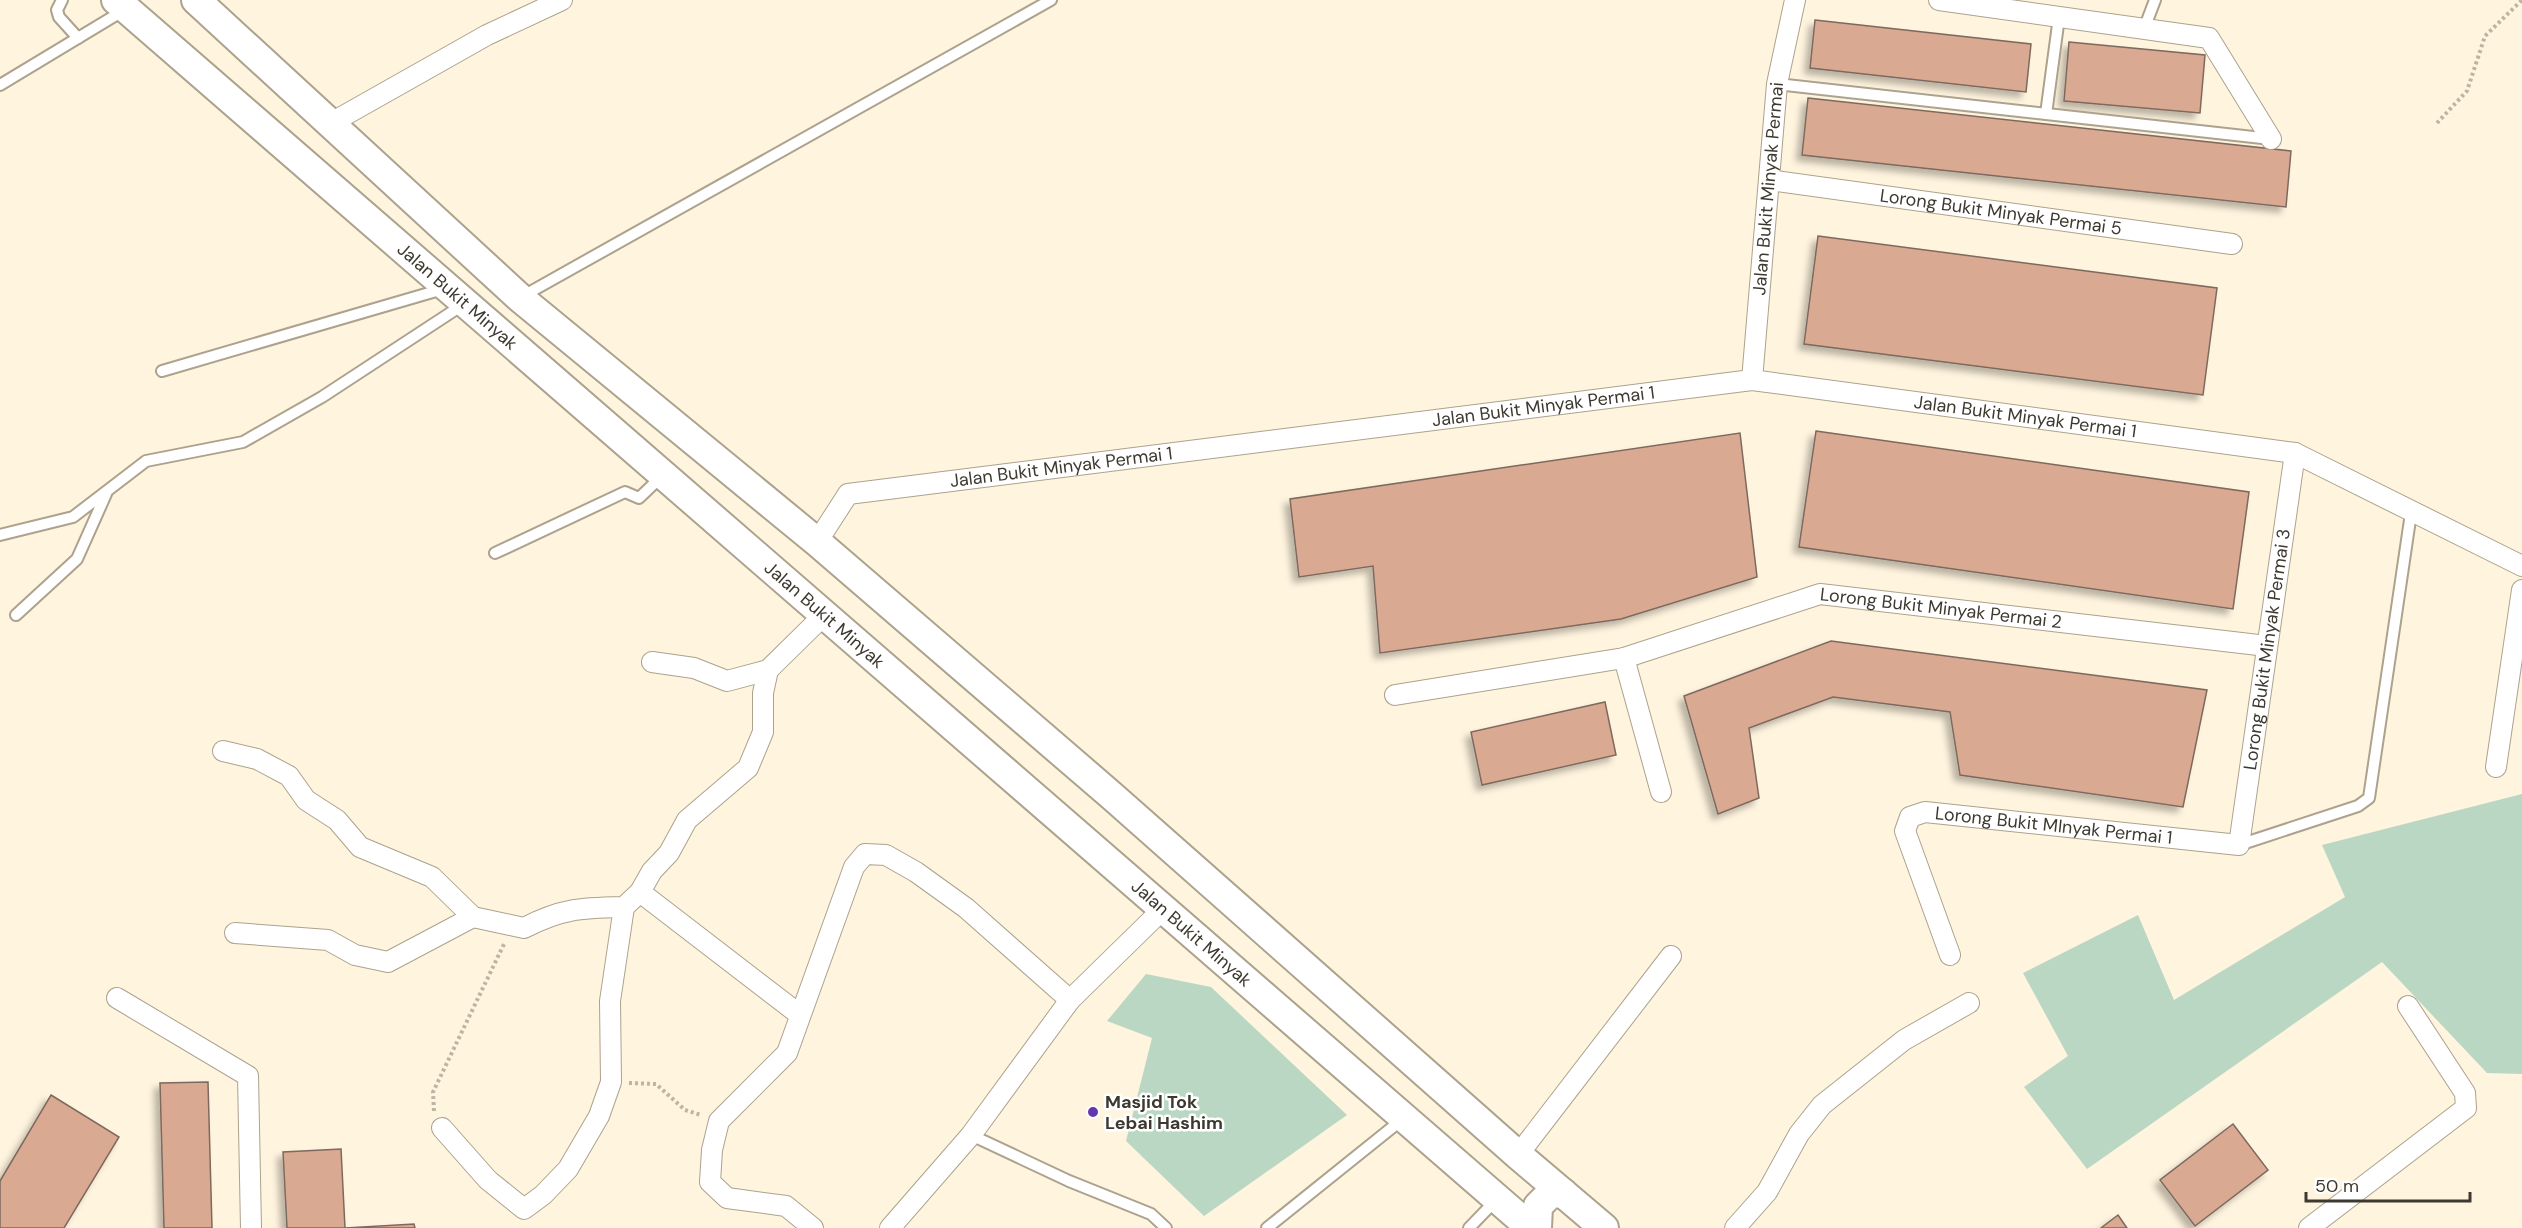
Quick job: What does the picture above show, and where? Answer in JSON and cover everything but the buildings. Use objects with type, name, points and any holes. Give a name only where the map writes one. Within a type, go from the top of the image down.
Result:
[{"type":"main road","points":[[196,0],[520,298],[817,542],[1112,796],[1518,1155],[1604,1228]]},
{"type":"main road","name":"Jalan Bukit Minyak","points":[[121,4],[823,616],[1162,910],[1201,939],[1531,1228]]},
{"type":"main road","points":[[1493,1195],[1507,1189],[1517,1174],[1518,1155]]},
{"type":"main road","points":[[1537,1228],[1538,1206],[1550,1194],[1563,1193]]},
{"type":"street","points":[[330,123],[487,35],[562,0]]},
{"type":"street","name":"Jalan Bukit Minyak Permai","points":[[1752,380],[1777,84],[1795,0]]},
{"type":"street","points":[[1939,0],[1991,4],[2059,17],[2209,38],[2271,139]]},
{"type":"street","name":"Lorong Bukit Minyak Permai 5","points":[[1769,180],[2232,244]]},
{"type":"street","name":"Jalan Bukit Minyak Permai 1","points":[[817,542],[848,494],[1752,380],[2295,453],[2411,513],[2522,566]]},
{"type":"street","name":"Lorong Bukit Minyak Permai 3","points":[[2239,845],[2295,453]]},
{"type":"street","points":[[2496,767],[2522,590]]},
{"type":"street","name":"Lorong Bukit Minyak Permai 2","points":[[1395,695],[1624,658],[1820,594],[2267,646]]},
{"type":"street","points":[[652,662],[694,668],[727,681],[768,670],[823,616]]},
{"type":"street","points":[[1624,658],[1661,792]]},
{"type":"street","points":[[442,1128],[488,1180],[526,1209],[568,1169],[599,1116],[611,1082],[610,1001],[624,907],[640,892],[652,871],[669,853],[687,820],[748,768],[763,732],[763,693],[768,670]]},
{"type":"street","points":[[223,751],[257,759],[289,776],[306,800],[338,820],[360,847],[432,877],[473,917],[524,928],[560,912],[577,908],[624,907]]},
{"type":"street","name":"Lorong Bukit MInyak Permai 1","points":[[1950,955],[1905,831],[1910,817],[1925,812],[2239,845]]},
{"type":"street","points":[[813,1228],[786,1206],[727,1198],[710,1182],[712,1150],[719,1121],[787,1053],[854,867],[865,854],[886,855],[916,872],[966,908],[1070,1000]]},
{"type":"street","points":[[640,892],[800,1015]]},
{"type":"street","points":[[890,1228],[971,1135],[1070,1000],[1162,910]]},
{"type":"street","points":[[235,933],[328,940],[355,954],[388,962],[473,917]]},
{"type":"street","points":[[1518,1155],[1671,956]]},
{"type":"street","points":[[117,998],[248,1076],[251,1228]]},
{"type":"street","points":[[1735,1228],[1767,1191],[1799,1134],[1822,1105],[1904,1040],[1969,1003]]},
{"type":"street","points":[[2309,1228],[2466,1108],[2465,1093],[2408,1006]]},
{"type":"lane","points":[[62,0],[57,10],[59,16],[78,38]]},
{"type":"lane","points":[[520,298],[1051,0]]},
{"type":"lane","points":[[2144,28],[2155,0]]},
{"type":"lane","points":[[0,84],[78,38],[121,4]]},
{"type":"lane","points":[[2046,114],[2059,17]]},
{"type":"lane","points":[[1777,84],[2271,139]]},
{"type":"lane","points":[[162,371],[455,296]]},
{"type":"lane","points":[[0,535],[73,517],[146,461],[243,442],[322,397],[455,296]]},
{"type":"lane","points":[[495,553],[625,492],[639,498],[663,475]]},
{"type":"lane","points":[[16,615],[77,559],[107,491]]},
{"type":"lane","points":[[2239,845],[2358,806],[2369,798],[2411,513]]},
{"type":"lane","points":[[1268,1228],[1404,1118]]},
{"type":"lane","points":[[971,1135],[1069,1181],[1150,1214],[1166,1228]]},
{"type":"lane","points":[[1469,1228],[1493,1195]]},
{"type":"path","points":[[2437,123],[2467,91],[2485,36],[2522,0]]},
{"type":"path","points":[[442,1128],[432,1107],[433,1092],[503,945],[524,928]]},
{"type":"path","points":[[611,1082],[656,1084],[685,1110],[719,1121]]},
{"type":"green space","points":[[2522,794],[2522,1074],[2487,1073],[2382,962],[2087,1169],[2024,1087],[2068,1056],[2023,973],[2138,915],[2174,1000],[2345,897],[2322,845]]},
{"type":"green space","points":[[1146,974],[1211,987],[1347,1115],[1204,1216],[1126,1141],[1152,1038],[1107,1021]]},
{"type":"place","name":"Masjid Tok Lebai Hashim","points":[[1093,1112]]}]
